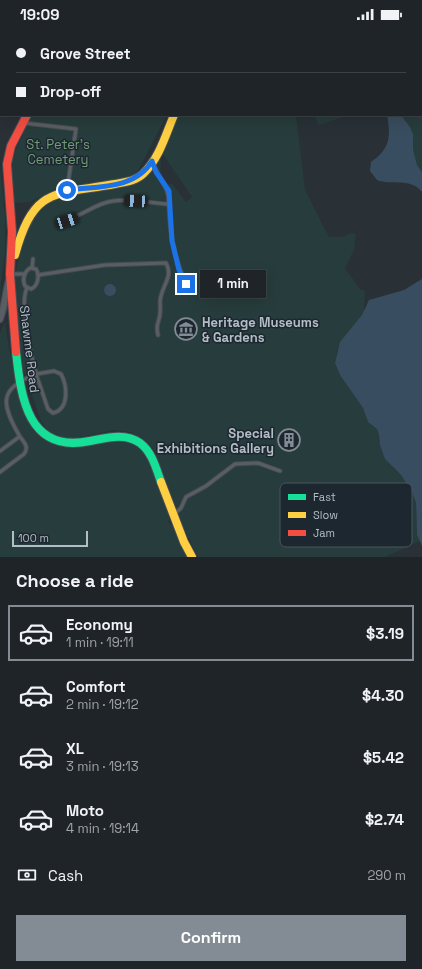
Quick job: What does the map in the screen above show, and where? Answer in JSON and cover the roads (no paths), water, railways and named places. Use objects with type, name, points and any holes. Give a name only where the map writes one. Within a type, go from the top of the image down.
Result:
[{"type":"street","points":[[10,274],[12,228],[7,163],[10,149],[26,116]]},
{"type":"street","points":[[0,319],[5,305],[5,292],[18,240],[29,215],[45,198],[67,190],[129,181],[144,173],[152,161],[174,116]]},
{"type":"street","name":"Shawme Road","points":[[10,274],[20,380],[24,398],[31,417],[40,430],[51,438],[64,444],[74,444],[116,435],[138,440],[144,445],[151,455],[184,542],[192,557]]},
{"type":"lane","points":[[23,123],[76,129]]},
{"type":"lane","points":[[67,190],[77,124]]},
{"type":"lane","points":[[152,161],[156,172],[169,191],[172,241],[179,270],[186,284]]},
{"type":"lane","points":[[58,222],[78,217],[103,204],[113,201],[158,202],[167,204],[169,202]]},
{"type":"lane","points":[[32,268],[33,259]]},
{"type":"lane","points":[[38,275],[105,265],[166,263],[169,269],[169,277],[161,294],[160,314],[156,326],[158,335]]},
{"type":"lane","points":[[0,472],[26,452],[26,445],[20,437],[5,406],[5,394],[20,380],[36,374],[54,371],[62,375],[67,392],[64,402],[58,411],[53,413],[48,409],[36,374],[28,336],[24,297],[27,288],[24,284],[24,274],[27,269],[32,268]]},
{"type":"lane","points":[[27,288],[34,288],[38,275],[37,271],[32,268]]},
{"type":"lane","points":[[10,274],[24,274]]},
{"type":"lane","points":[[0,409],[5,406]]},
{"type":"lane","points":[[0,451],[20,437]]},
{"type":"lane","points":[[174,514],[181,508],[186,497],[206,486],[235,464],[258,463],[280,471]]},
{"type":"water","points":[[387,116],[402,116],[410,127],[413,134],[413,149],[417,165],[422,172],[422,192],[417,187],[407,183],[383,182],[377,180],[370,171],[371,162],[382,152],[388,142],[389,130]]},
{"type":"water","points":[[422,279],[422,546],[417,535],[416,503],[412,492],[412,483],[406,483],[401,475],[385,459],[380,445],[377,429],[368,422],[363,408],[340,375],[335,363],[340,342],[362,315],[369,300],[404,290]]},
{"type":"water","points":[[110,284],[114,286],[116,290],[114,294],[110,296],[106,294],[104,290],[106,286]]},
{"type":"place","name":"Heritage Museums & Gardens","points":[[186,329]]},
{"type":"place","name":"Special Exhibitions Gallery","points":[[289,440]]},
{"type":"park label","name":"St. Peter's Cemetery","points":[[58,152]]}]
